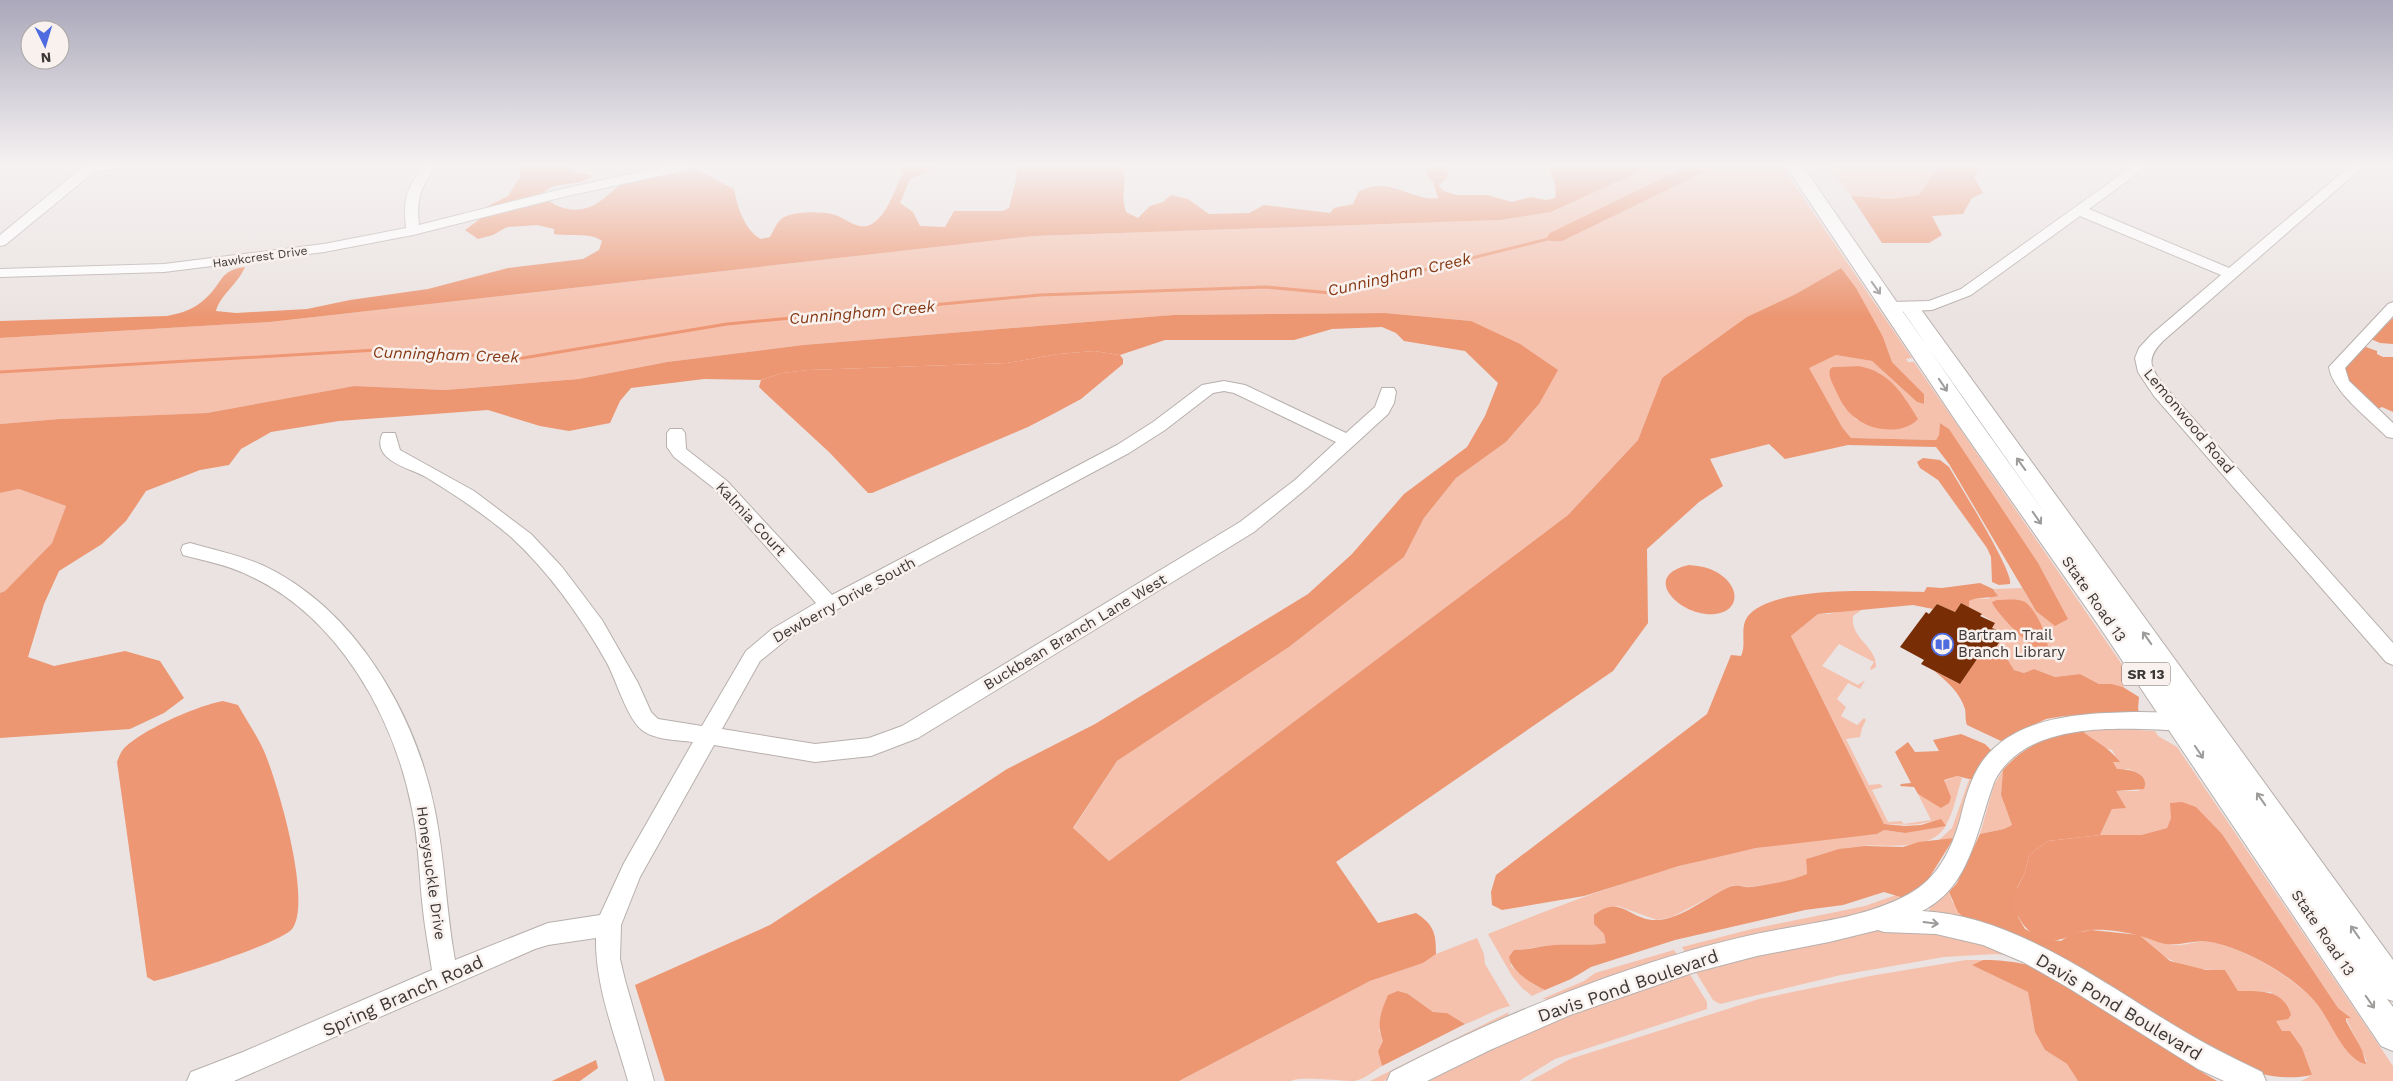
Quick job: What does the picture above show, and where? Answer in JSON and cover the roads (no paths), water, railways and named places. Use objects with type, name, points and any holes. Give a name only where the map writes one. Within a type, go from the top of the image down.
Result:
[{"type":"main road","name":"State Road 13","points":[[1830,215],[2206,722],[2393,986]]},
{"type":"main road","name":"State Road 13","points":[[1842,215],[1902,312],[2178,722],[2393,1035]]},
{"type":"street","points":[[0,242],[33,215]]},
{"type":"street","points":[[410,215],[412,231]]},
{"type":"street","name":"Hawkcrest Drive","points":[[0,273],[113,271],[207,264],[324,248],[412,231],[473,215]]},
{"type":"street","points":[[1902,312],[1937,313],[1962,303],[1966,292],[2071,215]]},
{"type":"street","points":[[2092,215],[2231,274]]},
{"type":"street","name":"Lemonwood Road","points":[[2300,215],[2147,347],[2143,353],[2142,365],[2160,392],[2393,656]]},
{"type":"street","points":[[2393,307],[2337,367],[2342,383],[2393,433]]},
{"type":"street","name":"Dewberry Drive South","points":[[641,1081],[612,980],[608,959],[609,925],[618,899],[632,870],[753,656],[763,646],[775,636],[830,606],[1123,450],[1208,389],[1224,386],[1239,389],[1348,441]]},
{"type":"street","name":"Buckbean Branch Lane West","points":[[389,438],[388,446],[394,455],[461,490],[524,539],[554,571],[584,608],[611,650],[630,689],[640,716],[653,727],[802,752],[830,752],[870,746],[910,732],[1247,527],[1273,509],[1382,410],[1386,403],[1388,392]]},
{"type":"street","name":"Kalmia Court","points":[[676,433],[676,447],[680,453],[721,485],[830,606]]},
{"type":"street","name":"Honeysuckle Drive","points":[[190,550],[242,565],[281,584],[330,626],[356,656],[374,681],[394,718],[407,749],[420,794],[430,844],[435,912],[446,977]]},
{"type":"street","name":"Davis Pond Boulevard","points":[[1400,1081],[1440,1060],[1529,1021],[1646,977],[1735,950],[1889,916],[1910,906],[1942,884],[1954,866],[1992,765],[2006,750],[2046,730],[2065,725],[2091,722],[2206,722]]},
{"type":"street","name":"Davis Pond Boulevard","points":[[1865,922],[1918,921],[1966,929],[2001,940],[2025,950],[2084,982],[2140,1021],[2195,1054],[2252,1081]]},
{"type":"street","name":"Spring Branch Road","points":[[200,1081],[247,1063],[548,934],[609,925]]},
{"type":"waterway","name":"Cunningham Creek","points":[[1556,237],[1600,215]]},
{"type":"waterway","name":"Cunningham Creek","points":[[0,372],[377,350],[523,358],[727,324],[1040,295],[1266,287],[1331,293],[1556,237]]},
{"type":"place","name":"Bartram Trail Branch Library","points":[[1942,644]]}]
